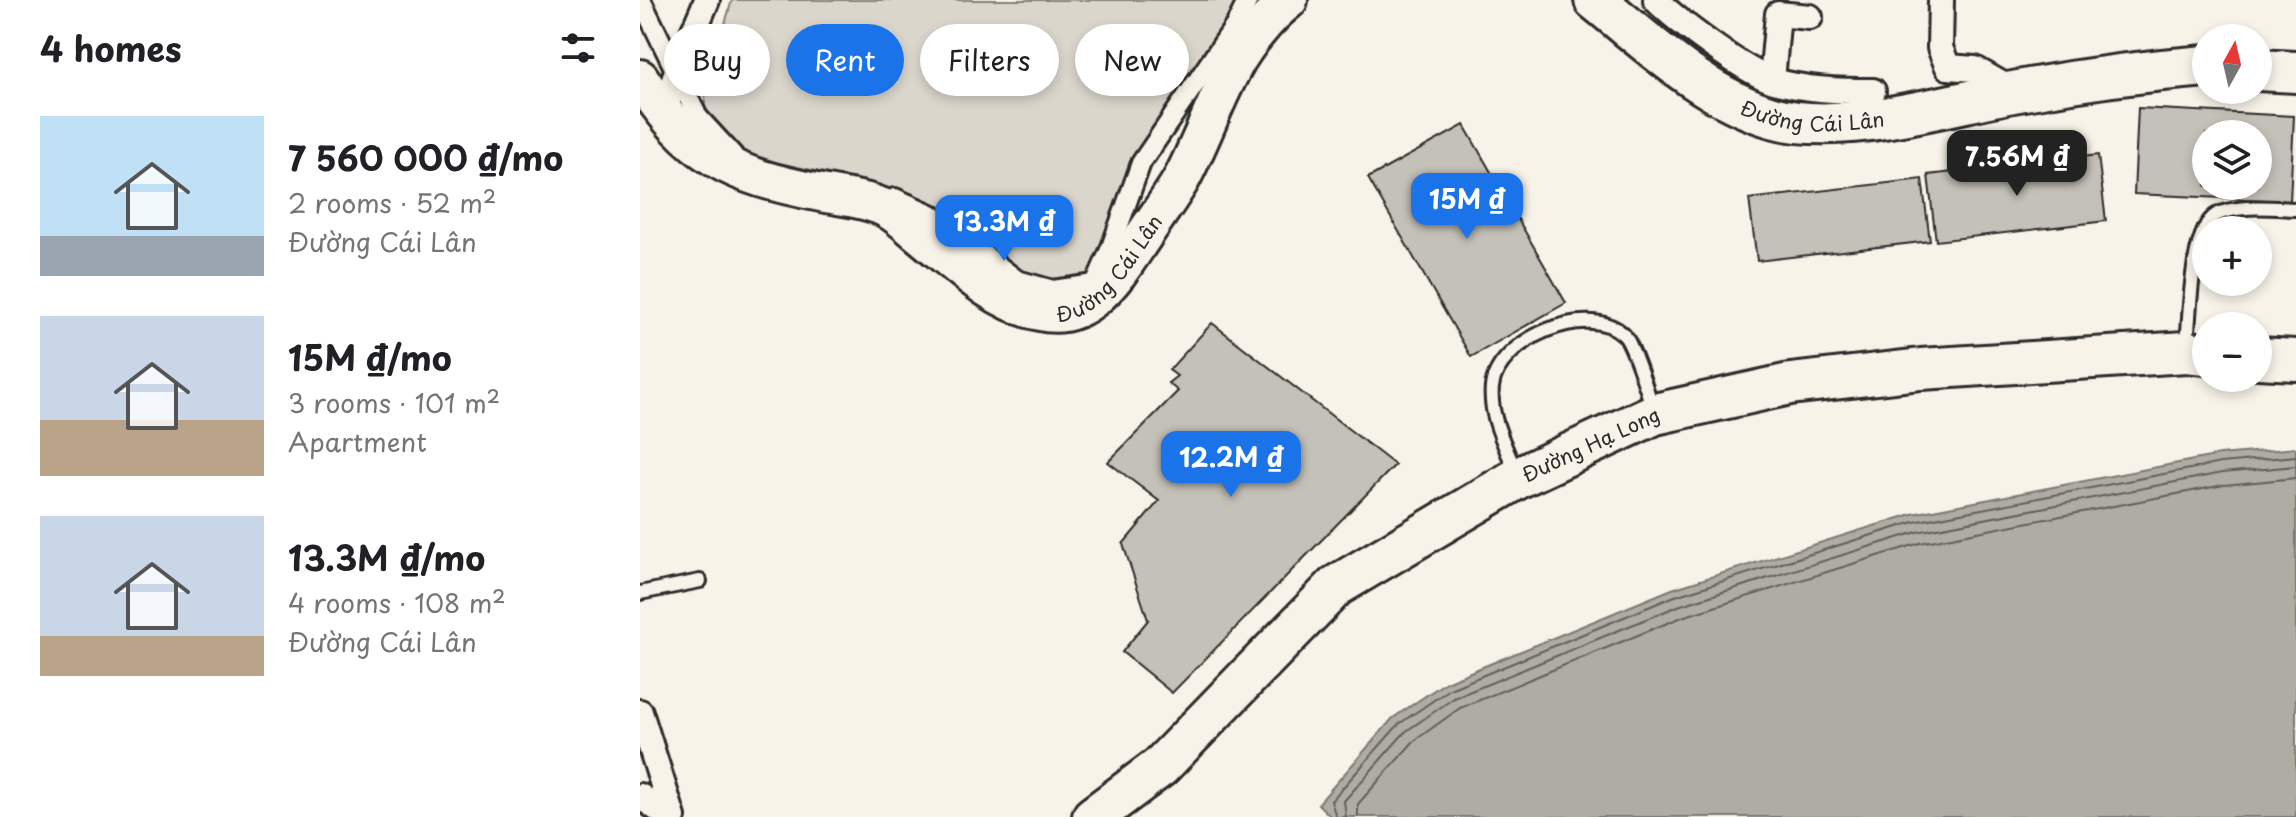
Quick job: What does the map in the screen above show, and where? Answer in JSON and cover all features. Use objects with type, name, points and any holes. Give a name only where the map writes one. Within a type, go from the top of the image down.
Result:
[{"type":"main road","name":"Đường Cái Lân","points":[[1595,0],[1692,78],[1739,105],[1774,118],[1823,124],[1879,118],[2122,73],[2192,67]]},
{"type":"main road","name":"Đường Cái Lân","points":[[640,78],[664,115],[690,143],[727,166],[771,182],[883,206],[987,288],[1041,313],[1060,313],[1080,307],[1098,296],[1114,280],[1181,180],[1238,60],[1272,3]]},
{"type":"main road","points":[[2272,71],[2296,72]]},
{"type":"main road","name":"Đường Hạ Long","points":[[1093,817],[1160,767],[1336,586],[1518,478],[1655,414],[1790,384],[1921,369],[2192,353]]},
{"type":"street","points":[[641,0],[664,45]]},
{"type":"street","points":[[697,24],[707,0]]},
{"type":"street","points":[[1656,0],[1671,15],[1708,41],[1772,80],[1834,92],[1873,91]]},
{"type":"street","points":[[1941,0],[1940,48],[1948,67],[1975,69],[2015,92]]},
{"type":"street","points":[[689,96],[698,117],[737,160],[878,190],[931,214],[1017,280],[1053,290],[1095,284],[1141,163],[1236,24],[1272,3]]},
{"type":"street","points":[[1772,80],[1778,14],[1810,17]]},
{"type":"street","points":[[664,115],[669,96]]},
{"type":"street","points":[[640,712],[671,817]]},
{"type":"street","points":[[640,796],[671,817]]},
{"type":"lane","points":[[2196,312],[2197,249],[2203,230],[2216,216],[2249,207],[2296,209]]},
{"type":"lane","points":[[1518,478],[1493,412],[1492,386],[1498,367],[1514,347],[1582,319],[1603,322],[1626,336],[1655,414]]},
{"type":"lane","points":[[640,593],[700,581]]},
{"type":"shaded area","points":[[732,0],[1241,0],[1189,76],[1189,24],[1075,24],[1075,96],[1175,96],[1133,157],[1106,248],[1093,279],[1055,285],[1022,277],[931,208],[881,185],[741,155],[704,115],[705,96],[770,96],[770,24],[725,24]]},
{"type":"water","points":[[2296,448],[2296,817],[1331,817],[1318,804],[1393,718],[1446,682],[1672,589],[1912,514],[2220,455]]},
{"type":"building","points":[[2138,108],[2294,116],[2290,201],[2268,200],[2272,200],[2272,120],[2192,120],[2192,197],[2134,194]]},
{"type":"building","points":[[1464,125],[1566,303],[1471,357],[1368,178]]},
{"type":"building","points":[[2098,155],[2106,221],[1936,241],[1928,175]]},
{"type":"building","points":[[1922,179],[1930,241],[1757,261],[1749,199]]},
{"type":"building","points":[[1212,323],[1395,465],[1172,693],[1122,652],[1148,620],[1123,544],[1159,501],[1108,462],[1178,391],[1168,383],[1177,376],[1169,370]]}]
